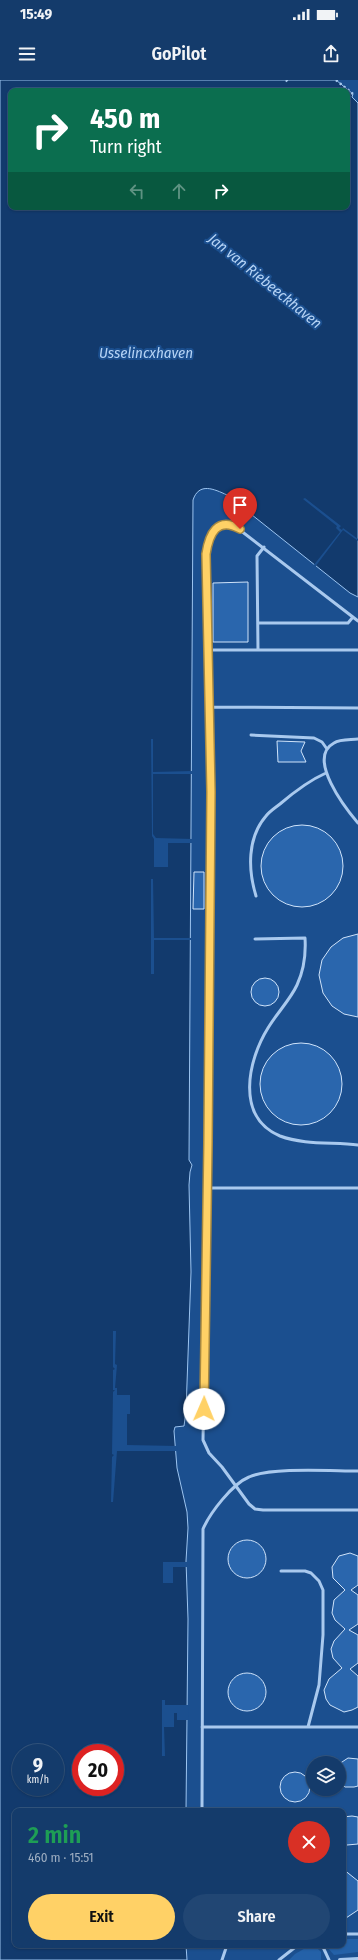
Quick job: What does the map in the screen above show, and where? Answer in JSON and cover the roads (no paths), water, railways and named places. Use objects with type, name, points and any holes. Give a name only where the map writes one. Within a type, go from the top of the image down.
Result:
[{"type":"street","points":[[340,1960],[358,1959]]},
{"type":"lane","points":[[358,620],[240,529],[232,525],[222,526],[217,528],[209,537],[206,554],[211,792],[203,1440],[209,1453],[249,1504],[259,1510],[358,1510]]},
{"type":"lane","points":[[258,650],[257,556],[264,547]]},
{"type":"lane","points":[[258,623],[348,622],[354,617]]},
{"type":"lane","points":[[208,650],[358,650]]},
{"type":"lane","points":[[209,707],[358,708]]},
{"type":"lane","points":[[251,735],[314,738],[322,742],[327,750]]},
{"type":"lane","points":[[358,738],[334,743],[327,750],[325,763],[329,783],[358,823]]},
{"type":"lane","points":[[256,896],[251,871],[251,859],[252,846],[261,823],[272,810],[297,789],[326,773]]},
{"type":"lane","points":[[255,939],[305,938],[305,947],[304,966],[297,986],[268,1029],[255,1057],[249,1086],[251,1104],[254,1112],[265,1126],[281,1136],[302,1141],[358,1145]]},
{"type":"lane","points":[[207,1188],[358,1188]]},
{"type":"lane","points":[[202,1808],[203,1529],[212,1513],[236,1486],[248,1477],[266,1472],[358,1471]]},
{"type":"lane","points":[[281,1571],[305,1571],[311,1573],[319,1581],[323,1590],[323,1634],[318,1685],[308,1727]]},
{"type":"lane","points":[[202,1727],[358,1727]]},
{"type":"lane","points":[[346,1934],[358,1934]]},
{"type":"lane","points":[[222,1960],[226,1948]]},
{"type":"lane","points":[[279,1960],[294,1948]]},
{"type":"lane","points":[[323,1948],[329,1960]]},
{"type":"water","name":"Usselincxhaven","points":[[0,80],[336,80],[346,88],[8,88],[8,210],[350,210],[350,92],[353,94],[352,97],[358,103],[358,597],[350,593],[227,495],[207,488],[199,491],[193,500],[189,1160],[192,1165],[189,1185],[191,1272],[186,1411],[184,1426],[175,1427],[174,1431],[177,1468],[187,1512],[188,1528],[186,1561],[188,1619],[186,1808],[12,1808],[12,1948],[186,1948],[187,1960],[0,1960]]},
{"type":"water label","name":"Jan van Riebeeckhaven","points":[[265,281]]}]
